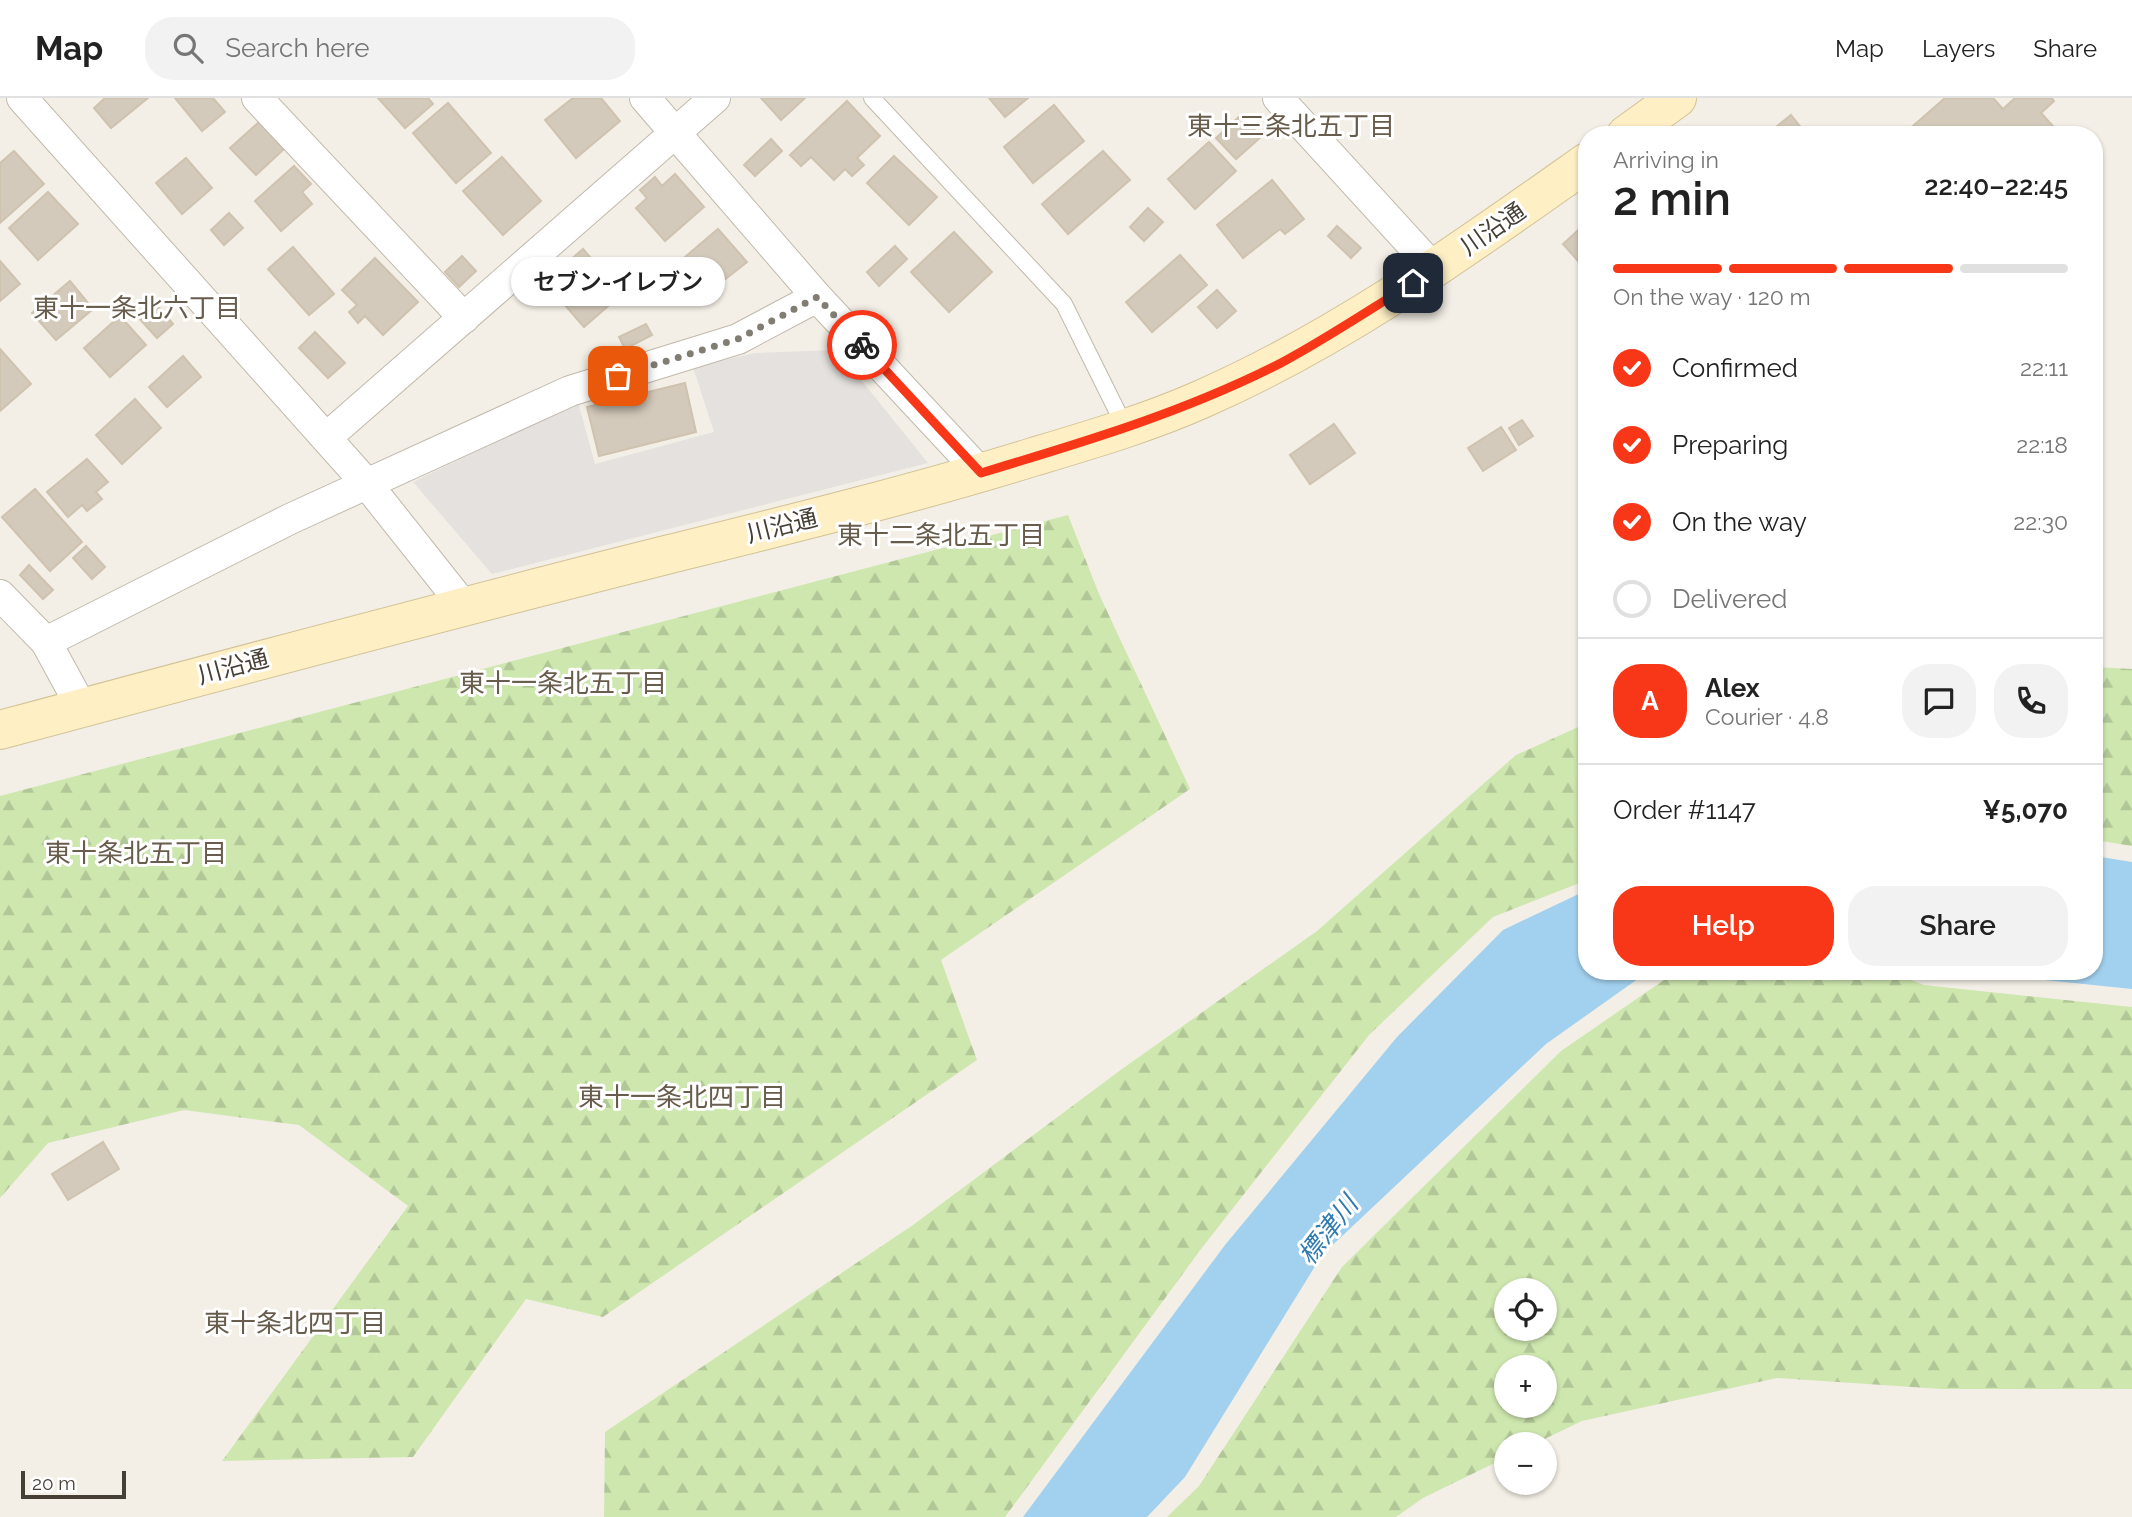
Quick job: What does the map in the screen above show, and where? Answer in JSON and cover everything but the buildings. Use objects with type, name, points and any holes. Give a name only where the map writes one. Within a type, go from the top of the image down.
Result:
[{"type":"street","points":[[0,113],[16,98]]},
{"type":"street","points":[[22,98],[367,484],[463,606]]},
{"type":"street","points":[[257,98],[464,318]]},
{"type":"street","points":[[645,98],[817,297],[981,473]]},
{"type":"street","points":[[326,438],[715,98]]},
{"type":"street","points":[[1278,98],[1434,270]]},
{"type":"street","points":[[1638,126],[1677,98]]},
{"type":"street","name":"川沿通","points":[[0,730],[463,606],[981,473],[1126,429],[1199,400],[1282,362],[1434,270],[1578,168]]},
{"type":"street","points":[[46,642],[290,519],[570,391],[738,339],[817,297]]},
{"type":"street","points":[[0,595],[46,642],[82,708]]},
{"type":"lane","points":[[873,98],[1064,303],[1126,429]]},
{"type":"green space","points":[[1068,515],[1099,594],[1190,789],[941,960],[977,1060],[603,1317],[526,1299],[413,1457],[222,1461],[408,1206],[299,1125],[184,1110],[48,1143],[0,1198],[0,796]]},
{"type":"green space","points":[[2103,667],[2132,669],[2132,846],[2103,841]]},
{"type":"green space","points":[[1578,727],[1578,884],[1493,917],[1369,1035],[1201,1249],[1005,1517],[604,1517],[605,1432],[913,1225],[1122,1069],[1317,931],[1516,755]]},
{"type":"green space","points":[[1664,980],[1912,980],[1924,985],[2132,1007],[2132,1389],[1942,1389],[1777,1378],[1582,1421],[1557,1433],[1494,1432],[1494,1463],[1423,1498],[1396,1517],[1167,1517],[1199,1486],[1342,1267],[1561,1051]]},
{"type":"shaded area","points":[[837,350],[928,463],[492,574],[413,482],[578,402],[595,464],[714,432],[693,367],[755,353]]},
{"type":"water","points":[[2103,857],[2132,862],[2132,989],[2044,980],[2103,980]]},
{"type":"water","name":"標津川","points":[[1578,894],[1578,980],[1636,980],[1546,1044],[1322,1255],[1185,1477],[1147,1517],[1023,1517],[1225,1245],[1397,1037],[1503,930]]},
{"type":"way so far","points":[[618,376],[738,339],[817,297],[862,345]]},
{"type":"place","name":"セブン-イレブン","points":[[618,376]]},
{"type":"district","name":"東十三条北五丁目","points":[[1291,126]]},
{"type":"district","name":"東十一条北六丁目","points":[[137,308]]},
{"type":"district","name":"東十二条北五丁目","points":[[941,535]]},
{"type":"district","name":"東十一条北五丁目","points":[[563,683]]},
{"type":"district","name":"東十条北五丁目","points":[[136,853]]},
{"type":"district","name":"東十一条北四丁目","points":[[682,1097]]},
{"type":"district","name":"東十条北四丁目","points":[[295,1323]]},
{"type":"route","points":[[862,345],[981,473],[1126,429],[1199,400],[1282,362],[1413,283]]}]
